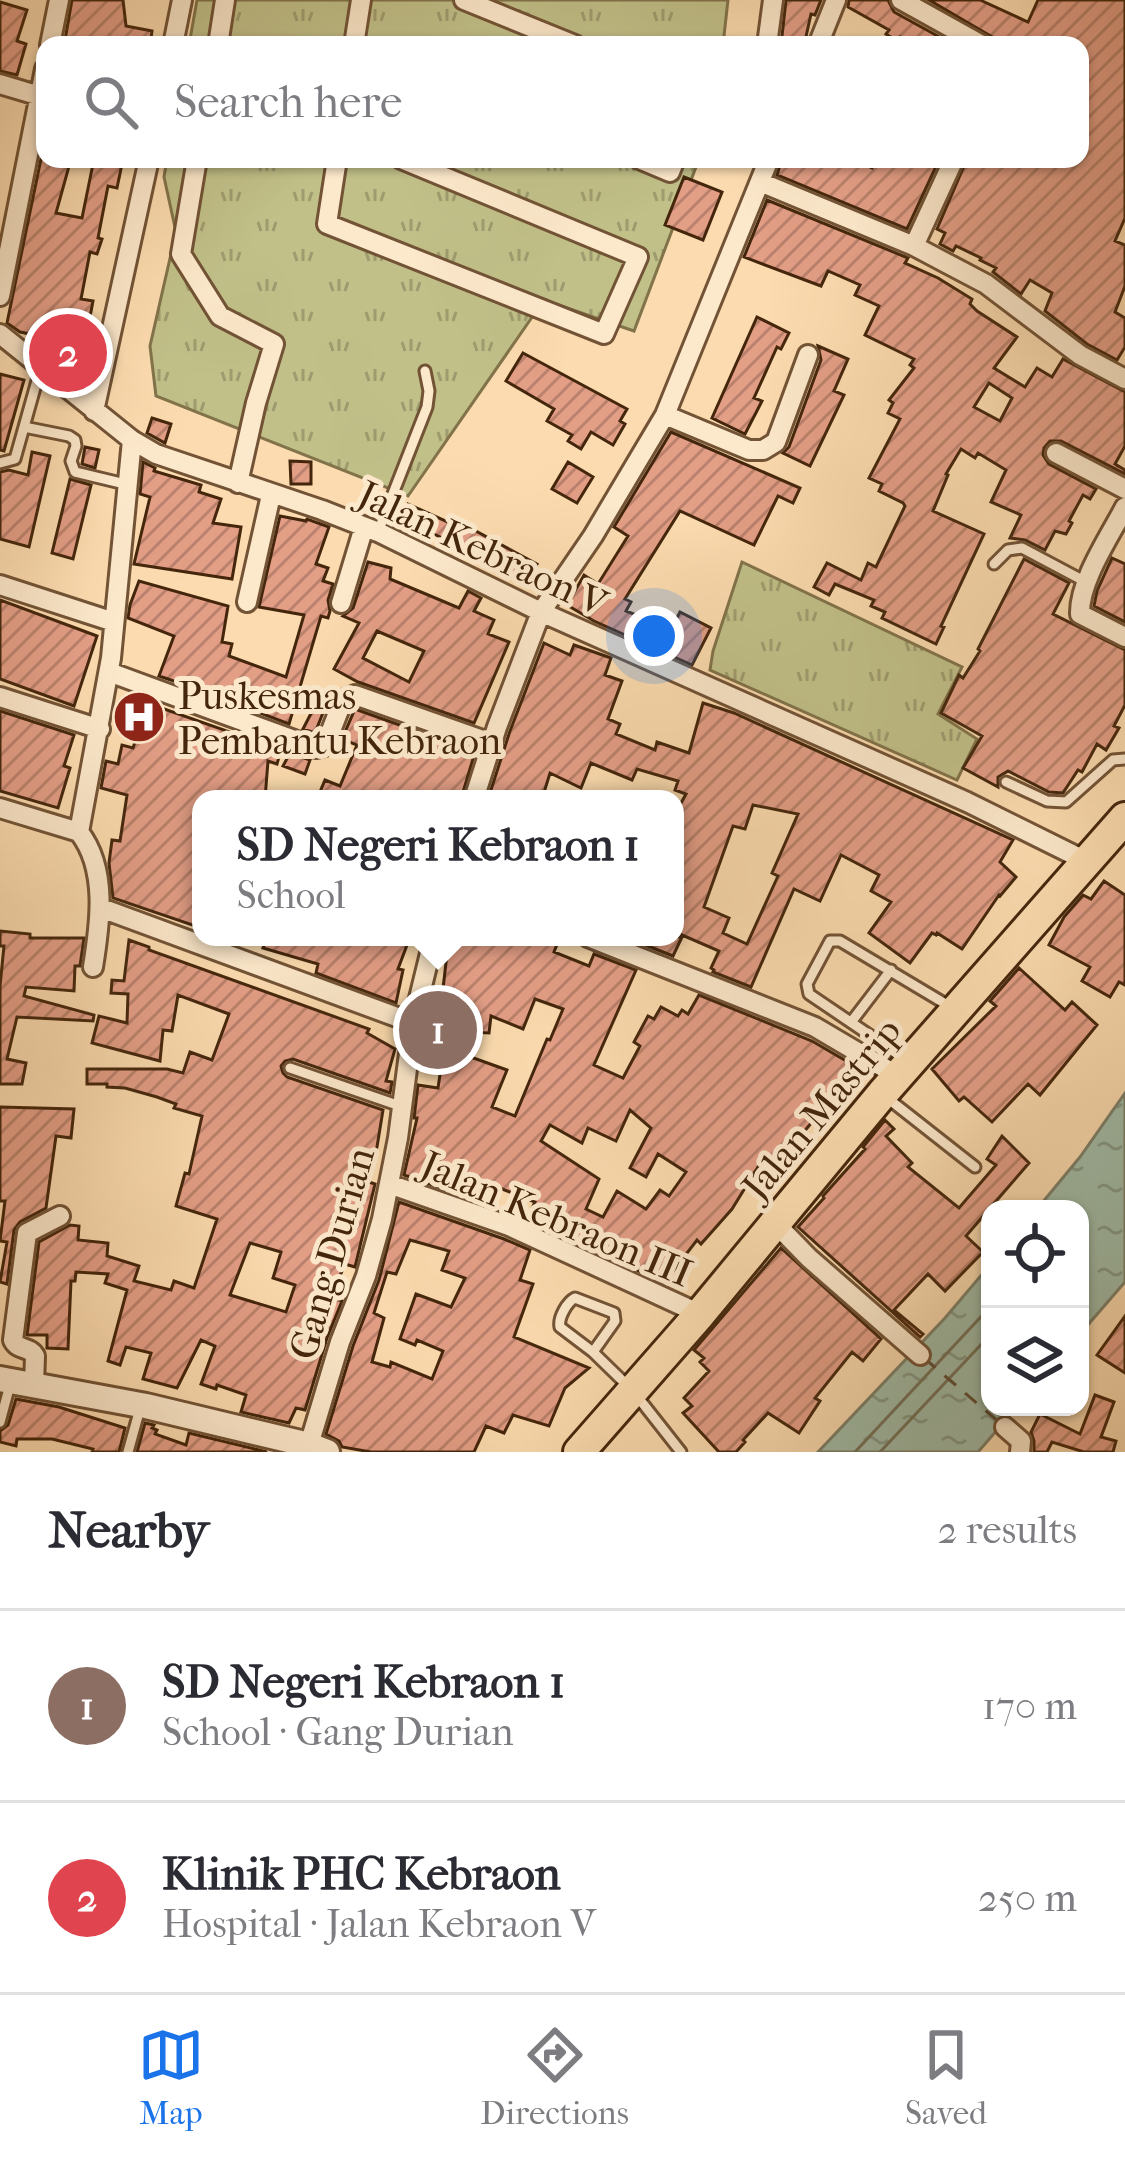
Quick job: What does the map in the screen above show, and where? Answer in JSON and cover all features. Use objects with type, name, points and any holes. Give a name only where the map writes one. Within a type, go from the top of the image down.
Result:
[{"type":"main road","name":"Jalan Mastrip","points":[[579,1452],[897,1077],[1125,818]]},
{"type":"street","points":[[34,0],[58,3],[52,36]]},
{"type":"street","points":[[175,36],[182,0]]},
{"type":"street","points":[[220,36],[226,0]]},
{"type":"street","points":[[358,36],[361,0]]},
{"type":"street","points":[[464,0],[553,36]]},
{"type":"street","points":[[768,36],[773,0]]},
{"type":"street","points":[[822,36],[836,0]]},
{"type":"street","points":[[902,0],[966,36]]},
{"type":"street","points":[[0,84],[36,95]]},
{"type":"street","points":[[0,296],[10,194],[36,109]]},
{"type":"street","points":[[94,411],[146,168]]},
{"type":"street","points":[[195,168],[181,254],[220,316],[274,344],[238,484]]},
{"type":"street","points":[[336,168],[328,224],[604,334],[638,257],[422,168]]},
{"type":"street","points":[[477,790],[541,612],[665,415],[765,168]]},
{"type":"street","points":[[914,246],[950,168]]},
{"type":"street","points":[[760,182],[914,246],[986,284],[1080,356],[1125,379]]},
{"type":"street","name":"Jalan Kebraon V","points":[[0,334],[94,411],[156,454],[371,529],[541,612],[946,793],[1086,861]]},
{"type":"street","points":[[665,415],[749,450],[763,450],[776,442],[808,355]]},
{"type":"street","points":[[80,832],[109,672],[132,440]]},
{"type":"street","points":[[1056,453],[1125,488]]},
{"type":"street","points":[[248,602],[271,495]]},
{"type":"street","points":[[1125,507],[1086,582],[1078,608],[1080,614],[1125,637]]},
{"type":"street","points":[[341,603],[371,529]]},
{"type":"street","points":[[0,585],[114,622]]},
{"type":"street","points":[[109,672],[316,748],[330,739],[343,700],[355,695],[491,743]]},
{"type":"street","points":[[0,697],[100,729]]},
{"type":"street","points":[[0,808],[80,832],[91,847],[101,908],[93,967]]},
{"type":"street","points":[[101,908],[192,942]]},
{"type":"street","points":[[204,946],[413,1023]]},
{"type":"street","name":"Gang Durian","points":[[318,1449],[340,1342],[366,1276],[389,1184],[413,1023],[432,946]]},
{"type":"street","points":[[611,946],[815,1027],[897,1077]]},
{"type":"street","name":"Jalan Kebraon III","points":[[389,1184],[509,1226],[700,1314]]},
{"type":"street","points":[[60,1216],[27,1233],[14,1340],[35,1356],[15,1382],[142,1405],[318,1449]]},
{"type":"street","points":[[775,1222],[837,1284],[920,1355]]},
{"type":"street","points":[[1005,1427],[1021,1441],[1020,1452]]},
{"type":"lane","points":[[0,463],[15,459],[41,366]]},
{"type":"lane","points":[[371,529],[427,407],[425,371]]},
{"type":"lane","points":[[24,427],[75,440],[70,461],[75,472],[128,484]]},
{"type":"lane","points":[[994,564],[1008,550],[1022,548],[1086,582]]},
{"type":"lane","points":[[1006,782],[1047,801],[1066,802],[1113,760],[1125,759]]},
{"type":"lane","points":[[956,1010],[840,941],[830,941],[806,989],[852,1022],[975,1167]]},
{"type":"lane","points":[[852,1022],[891,970]]},
{"type":"lane","points":[[290,1069],[400,1106]]},
{"type":"lane","points":[[593,1352],[615,1321],[614,1313],[575,1298],[559,1324],[633,1391],[681,1452]]},
{"type":"lane","points":[[0,1422],[15,1382]]},
{"type":"lane","points":[[128,1452],[142,1405]]},
{"type":"green space","points":[[197,0],[728,0],[724,36],[191,36]]},
{"type":"green space","points":[[166,168],[696,168],[634,331],[544,300],[408,496],[156,396],[150,346],[176,232]]},
{"type":"green space","points":[[742,562],[962,667],[938,714],[977,739],[957,780],[710,670]]},
{"type":"water","points":[[1125,1093],[1125,1282],[1089,1324],[1089,1200],[1044,1200]]},
{"type":"water","points":[[981,1276],[981,1416],[1009,1416],[978,1452],[818,1452]]},
{"type":"building","points":[[72,0],[123,0],[126,26],[152,31],[151,36],[66,36]]},
{"type":"building","points":[[786,0],[821,0],[815,15],[811,14],[806,36],[782,36]]},
{"type":"building","points":[[849,0],[888,0],[894,12],[938,36],[889,36],[889,30],[848,7]]},
{"type":"building","points":[[929,0],[980,0],[1028,22],[1038,0],[1125,0],[1125,218],[1115,241],[1125,245],[1125,286],[1115,312],[1125,318],[1125,347],[1117,360],[1087,344],[1045,311],[1052,293],[1030,280],[1021,294],[981,258],[940,244],[945,233],[937,229],[963,168],[1089,168],[1089,36],[991,36]]},
{"type":"building","points":[[0,2],[27,10],[17,41],[26,44],[17,75],[0,71]]},
{"type":"building","points":[[39,168],[68,168],[56,213],[82,218],[92,168],[121,168],[117,188],[108,186],[97,254],[90,252],[81,299],[93,301],[81,364],[53,360],[55,339],[20,332],[7,323]]},
{"type":"building","points":[[779,168],[935,168],[907,229],[777,175]]},
{"type":"building","points":[[684,177],[722,192],[703,240],[665,225]]},
{"type":"building","points":[[767,200],[908,258],[905,263],[972,299],[970,304],[977,311],[1017,337],[994,368],[1025,387],[1037,368],[1052,377],[1063,359],[1125,392],[1125,446],[1115,464],[1125,474],[1061,441],[1050,441],[1043,455],[1049,464],[1096,489],[1090,499],[1083,495],[1066,534],[1055,531],[1045,550],[1010,538],[1021,515],[991,502],[1006,470],[961,449],[933,511],[984,534],[936,644],[882,618],[885,612],[871,606],[874,600],[835,584],[829,595],[814,587],[827,563],[861,580],[868,563],[876,567],[905,506],[879,491],[882,484],[869,478],[900,419],[888,413],[893,403],[889,400],[914,368],[910,365],[914,359],[865,335],[879,306],[855,295],[860,285],[828,271],[821,286],[744,257]],"holes":[[[989,383],[1012,398],[1000,421],[974,407]]]},
{"type":"building","points":[[757,317],[789,333],[781,349],[777,347],[754,398],[762,401],[745,434],[712,418]]},
{"type":"building","points":[[818,346],[848,359],[834,391],[844,395],[810,466],[783,453],[821,360]]},
{"type":"building","points":[[523,353],[627,409],[613,445],[591,432],[581,449],[568,441],[572,435],[547,421],[554,409],[506,381]]},
{"type":"building","points":[[0,374],[24,380],[4,451],[0,450]]},
{"type":"building","points":[[152,418],[171,424],[165,443],[147,433]]},
{"type":"building","points":[[671,432],[800,488],[793,503],[778,496],[754,545],[680,511],[625,599],[631,602],[626,611],[671,629],[680,612],[711,628],[692,665],[567,605],[584,575],[598,584],[628,536],[614,527]]},
{"type":"building","points":[[85,447],[99,450],[95,468],[82,464]]},
{"type":"building","points":[[32,452],[50,456],[29,547],[0,539],[0,472],[28,475]]},
{"type":"building","points":[[290,461],[311,462],[311,484],[291,484]]},
{"type":"building","points":[[143,462],[154,471],[201,485],[199,492],[221,499],[213,523],[241,527],[232,579],[134,564],[150,497],[140,494]]},
{"type":"building","points":[[568,462],[593,477],[577,503],[552,489]]},
{"type":"building","points":[[70,479],[91,485],[73,559],[52,553]]},
{"type":"building","points":[[408,504],[472,529],[537,564],[526,584],[401,519]]},
{"type":"building","points":[[280,516],[329,527],[316,564],[328,568],[323,581],[333,584],[328,618],[321,616],[289,724],[159,676],[174,636],[128,618],[139,581],[228,606],[222,642],[232,644],[229,656],[286,677],[304,615],[259,607]]},
{"type":"building","points":[[1112,558],[1125,564],[1125,622],[1094,606]]},
{"type":"building","points":[[1024,559],[1069,583],[1053,614],[1125,650],[1125,705],[1114,726],[1119,728],[1106,750],[1097,744],[1082,772],[1078,770],[1063,793],[1049,792],[1008,771],[998,777],[998,787],[963,768],[982,736],[941,713],[959,675],[963,678],[980,651]]},
{"type":"building","points":[[368,562],[391,568],[390,579],[459,608],[468,591],[481,598],[474,611],[494,620],[488,634],[509,642],[474,723],[334,669],[359,623],[343,616],[353,608]],"holes":[[[377,631],[424,651],[409,682],[363,658]]]},
{"type":"building","points":[[0,600],[97,636],[74,706],[0,679]]},
{"type":"building","points":[[544,643],[570,655],[574,645],[611,658],[605,675],[622,681],[608,719],[620,724],[616,734],[655,750],[657,742],[689,753],[703,703],[734,713],[1013,840],[1000,862],[1016,877],[962,949],[932,933],[910,963],[869,933],[891,902],[871,891],[879,875],[841,855],[820,901],[794,889],[751,987],[713,972],[719,951],[684,936],[686,794],[675,790],[678,781],[637,769],[632,780],[591,763],[581,788],[550,773],[545,790],[491,790]],"holes":[[[753,805],[798,814],[772,873],[778,876],[747,944],[723,933],[729,918],[704,907],[733,826],[745,829]]]},
{"type":"building","points":[[322,692],[330,695],[315,733],[303,729]]},
{"type":"building","points":[[130,697],[281,750],[277,764],[268,761],[266,790],[192,790],[192,925],[113,898],[112,840],[120,841],[127,795],[101,788],[106,761],[118,764],[122,745],[133,748],[139,730],[121,724]]},
{"type":"building","points":[[355,709],[475,752],[464,790],[321,790],[325,780],[340,786],[357,745],[342,739]]},
{"type":"building","points":[[0,711],[74,735],[58,808],[0,791]]},
{"type":"building","points":[[290,753],[310,760],[305,774],[283,766]]},
{"type":"building","points":[[1104,881],[1125,895],[1125,985],[1119,982],[1110,997],[1082,981],[1090,967],[1049,945],[1064,917],[1083,895],[1091,899]]},
{"type":"building","points":[[0,931],[30,934],[30,938],[84,938],[80,966],[75,966],[74,991],[26,987],[24,996],[94,1015],[93,1021],[17,1017],[7,1059],[26,1063],[22,1084],[0,1084],[4,946],[0,946]]},
{"type":"building","points":[[129,940],[369,1029],[367,1033],[395,1049],[386,1081],[392,1082],[390,1093],[293,1059],[281,1066],[287,1077],[383,1110],[366,1181],[375,1184],[355,1267],[345,1264],[331,1297],[342,1301],[305,1410],[296,1408],[289,1423],[241,1412],[246,1395],[201,1384],[215,1346],[201,1340],[177,1388],[143,1379],[151,1353],[126,1347],[120,1365],[108,1361],[127,1290],[105,1283],[108,1274],[76,1272],[71,1281],[68,1349],[47,1348],[47,1335],[27,1335],[39,1242],[70,1225],[79,1226],[78,1240],[108,1243],[107,1256],[139,1266],[134,1281],[171,1290],[174,1281],[194,1288],[217,1219],[176,1206],[185,1173],[189,1174],[202,1116],[125,1088],[87,1084],[87,1069],[183,1073],[190,1052],[212,1060],[229,1014],[178,995],[172,1031],[163,1030],[160,1061],[92,1043],[99,1016],[127,1023],[128,994],[111,993],[112,980],[124,981]],"holes":[[[250,1243],[281,1252],[273,1278],[295,1285],[286,1312],[230,1295]]]},
{"type":"building","points":[[407,946],[398,969],[403,970],[396,1003],[316,973],[318,964],[263,948]]},
{"type":"building","points":[[448,946],[556,946],[554,952],[589,966],[594,954],[636,970],[594,1065],[623,1078],[640,1046],[634,1042],[648,1016],[654,1019],[661,1007],[678,1016],[682,1010],[688,1014],[699,995],[812,1041],[853,1065],[771,1171],[761,1162],[732,1209],[701,1244],[697,1240],[664,1283],[586,1246],[588,1243],[527,1219],[535,1202],[497,1187],[489,1205],[404,1175],[417,1118],[418,1085],[438,1088],[448,1020],[428,1018],[433,996],[442,997]],"holes":[[[535,999],[563,1009],[515,1116],[492,1107],[507,1070],[465,1055],[468,1032],[489,1033],[491,1016],[523,1029]],[[630,1110],[651,1128],[630,1168],[646,1177],[658,1154],[686,1172],[669,1196],[660,1190],[646,1209],[617,1191],[603,1217],[586,1209],[599,1179],[541,1141],[550,1125],[582,1143],[588,1128],[616,1141]]]},
{"type":"building","points":[[648,946],[678,946],[673,956]]},
{"type":"building","points":[[1019,968],[1065,1010],[1072,1002],[1097,1025],[1040,1095],[1028,1084],[992,1122],[964,1097],[959,1101],[932,1069],[996,1006],[990,1001]]},
{"type":"building","points":[[0,1107],[74,1109],[71,1138],[56,1136],[46,1208],[14,1230],[7,1284],[0,1282],[7,1242],[0,1241],[5,1201],[0,1201]]},
{"type":"building","points":[[885,1120],[894,1129],[886,1136],[912,1163],[908,1167],[959,1208],[996,1165],[987,1159],[1002,1136],[1029,1163],[997,1200],[981,1200],[981,1219],[966,1236],[981,1254],[945,1291],[928,1274],[894,1310],[923,1334],[920,1337],[798,1227]]},
{"type":"building","points":[[399,1202],[504,1239],[530,1250],[520,1280],[533,1284],[514,1337],[589,1368],[565,1388],[549,1426],[513,1415],[504,1433],[486,1426],[474,1452],[371,1452],[342,1447],[326,1434],[379,1280]],"holes":[[[410,1240],[449,1251],[442,1270],[465,1278],[451,1307],[416,1294],[400,1339],[415,1345],[417,1340],[443,1351],[432,1379],[391,1362],[390,1367],[372,1362],[384,1318],[374,1313],[387,1272],[396,1274]]]},
{"type":"building","points":[[781,1248],[881,1339],[863,1361],[852,1352],[815,1398],[820,1401],[799,1433],[768,1413],[736,1452],[719,1452],[683,1413],[692,1406],[684,1398],[709,1371],[694,1350]]},
{"type":"building","points":[[1125,1316],[1125,1373],[1097,1355]]},
{"type":"building","points":[[1095,1395],[1114,1402],[1101,1437],[1116,1441],[1113,1452],[1084,1452],[1052,1442],[1047,1452],[1034,1452],[1031,1432],[1039,1416],[1080,1434]]},
{"type":"building","points":[[16,1399],[125,1428],[119,1452],[92,1452],[52,1439],[17,1439],[16,1446],[0,1442],[0,1431],[8,1425]]},
{"type":"building","points":[[145,1423],[154,1425],[155,1434],[186,1445],[189,1433],[267,1452],[137,1452]]},
{"type":"ferry route","points":[[924,1358],[999,1422]]},
{"type":"place","name":"Klinik PHC Kebraon","points":[[68,353]]},
{"type":"place","name":"Puskesmas Pembantu Kebraon","points":[[139,717]]},
{"type":"place","name":"SD Negeri Kebraon 1","points":[[438,1030]]}]
